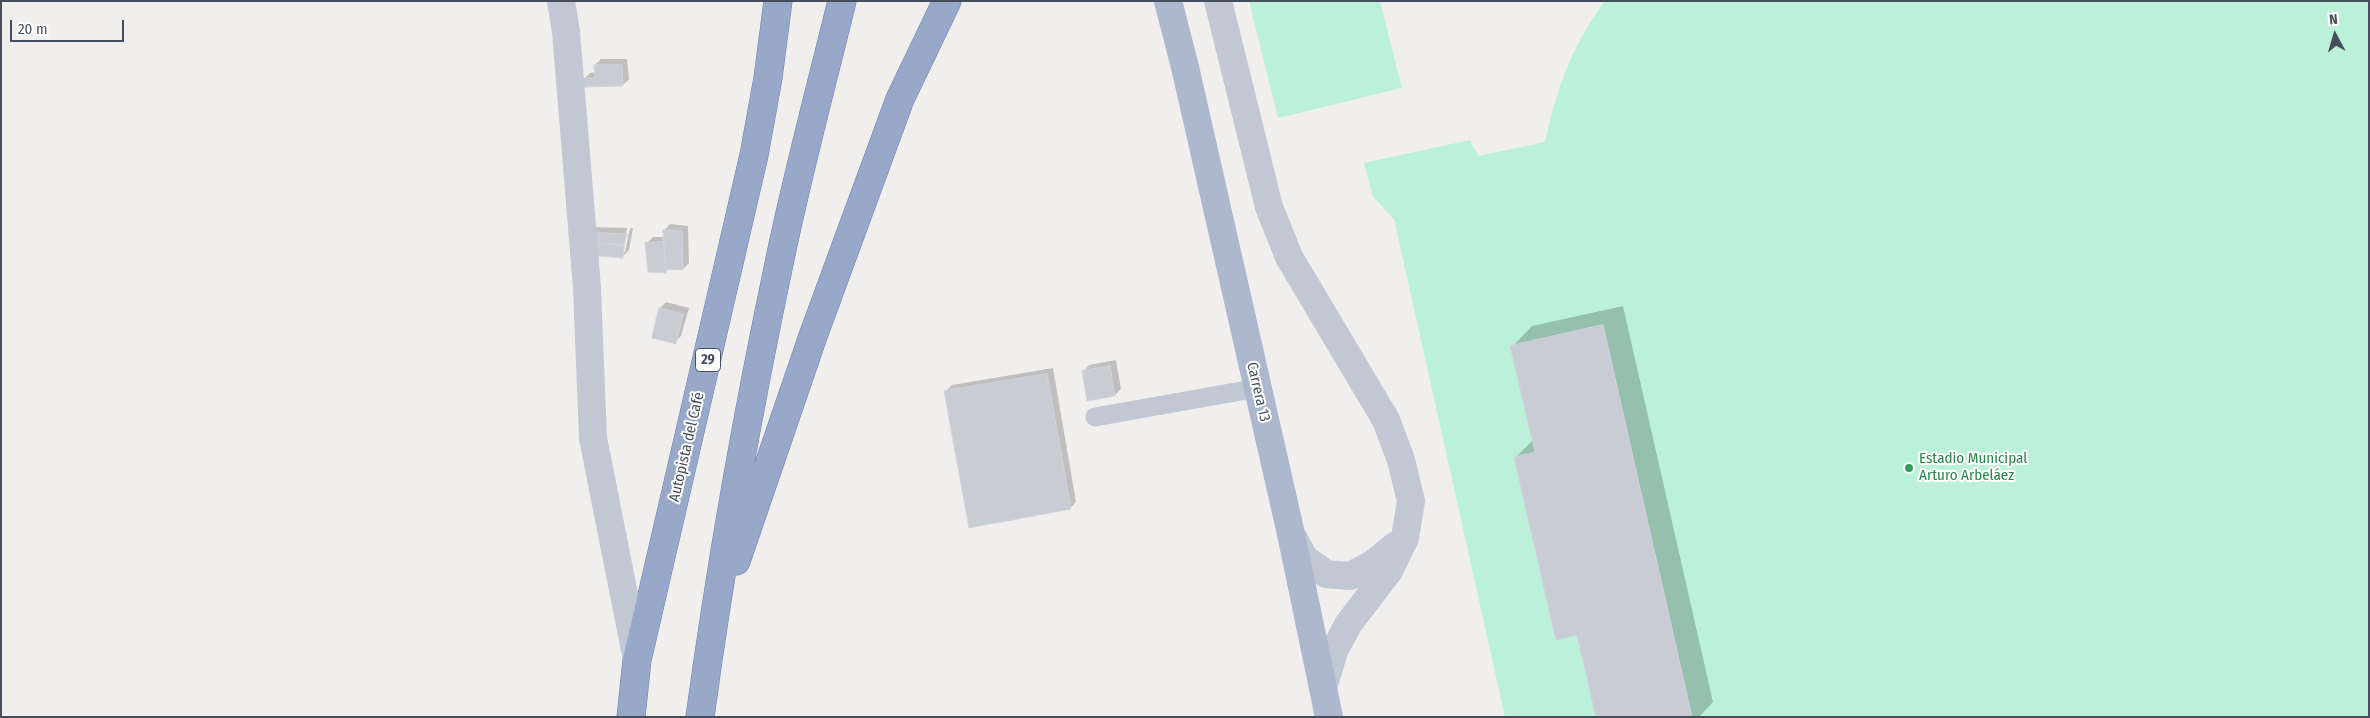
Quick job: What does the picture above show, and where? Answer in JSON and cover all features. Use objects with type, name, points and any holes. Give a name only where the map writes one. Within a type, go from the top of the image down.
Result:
[{"type":"highway","name":"Autopista del Café","points":[[631,717],[637,660],[754,155],[768,78],[778,1]]},
{"type":"highway","points":[[700,717],[713,624],[742,450],[778,267],[842,1]]},
{"type":"highway","points":[[713,624],[761,492],[817,327],[900,99],[947,1]]},
{"type":"main road","name":"Carrera 13","points":[[1154,1],[1185,68]]},
{"type":"main road","name":"Carrera 13","points":[[1168,1],[1291,534],[1328,717]]},
{"type":"street","points":[[561,1],[566,32],[587,288],[593,438],[637,660]]},
{"type":"street","points":[[1218,1],[1269,207],[1286,249],[1386,420],[1401,460],[1411,501],[1405,538],[1389,571],[1348,623],[1334,651],[1323,688]]},
{"type":"street","points":[[1291,534],[1306,559],[1326,574],[1350,576],[1374,564],[1405,538]]},
{"type":"lane","points":[[1095,417],[1258,388]]},
{"type":"green space","points":[[1249,1],[1380,1],[1402,88],[1278,118]]},
{"type":"green space","name":"Estadio Municipal Arturo Arbeláez","points":[[1605,1],[2369,1],[2369,717],[1505,717],[1394,219],[1373,197],[1364,163],[1470,140],[1478,156],[1545,142],[1560,86],[1567,68],[1583,35]]},
{"type":"building","points":[[594,65],[622,65],[623,86],[583,87],[582,78],[595,78]]},
{"type":"building","points":[[663,230],[682,231],[683,270],[666,269]]},
{"type":"building","points":[[583,232],[627,234],[624,245],[584,242]]},
{"type":"building","points":[[584,242],[624,245],[623,258],[586,255]]},
{"type":"building","points":[[664,242],[666,273],[648,272],[645,243]]},
{"type":"building","points":[[659,308],[683,314],[676,344],[652,338]]},
{"type":"building","points":[[1603,325],[1692,717],[1596,717],[1577,635],[1556,640],[1514,457],[1535,452],[1510,346]]},
{"type":"building","points":[[1110,366],[1115,396],[1087,401],[1082,371]]},
{"type":"building","points":[[1047,374],[1071,509],[969,528],[944,391]]},
{"type":"place","name":"Estadio Municipal Arturo Arbeláez","points":[[1909,468]]}]
